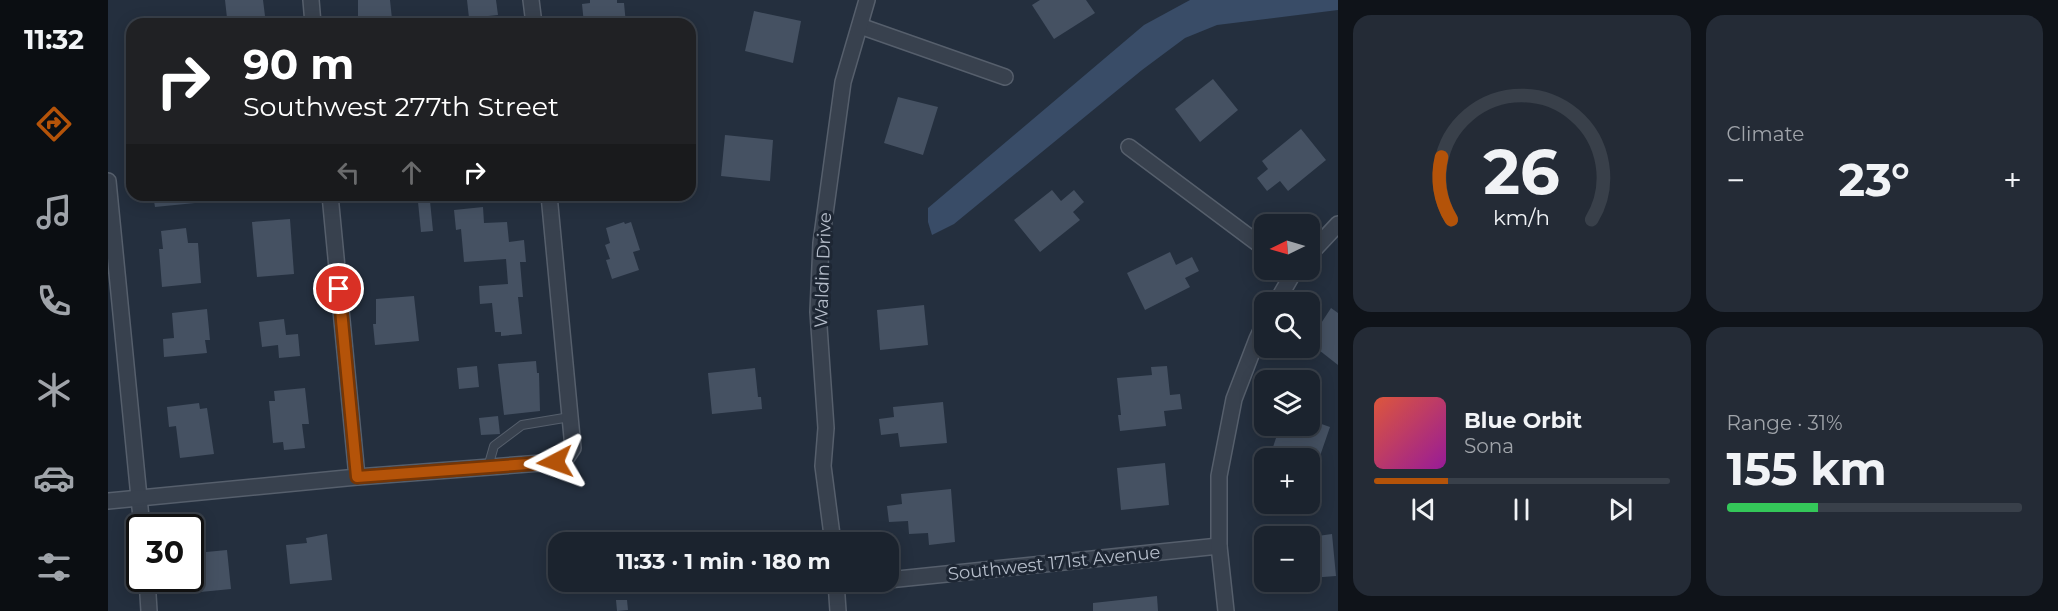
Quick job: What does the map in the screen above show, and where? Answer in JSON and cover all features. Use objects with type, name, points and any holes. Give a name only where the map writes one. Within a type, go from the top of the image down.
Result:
[{"type":"street","points":[[311,0],[312,18]]},
{"type":"street","points":[[531,0],[533,18]]},
{"type":"street","name":"Waldin Drive","points":[[832,532],[823,466],[826,428],[819,312],[821,243],[843,82],[867,0]]},
{"type":"street","points":[[860,26],[1005,77]]},
{"type":"street","points":[[1129,147],[1254,241]]},
{"type":"street","points":[[108,181],[141,514]]},
{"type":"street","points":[[331,201],[357,477]]},
{"type":"street","points":[[108,501],[357,477],[555,462],[567,457],[573,448],[550,201]]},
{"type":"street","points":[[1320,243],[1338,224]]},
{"type":"street","points":[[1226,611],[1219,546],[1219,476],[1234,399],[1254,347]]},
{"type":"street","name":"Southwest 171st Avenue","points":[[899,579],[1219,546]]},
{"type":"street","points":[[148,592],[150,611]]},
{"type":"street","points":[[837,592],[838,611]]},
{"type":"lane","points":[[488,467],[494,446],[522,425],[570,417]]},
{"type":"water","points":[[1190,0],[1338,0],[1338,10],[1217,25],[1185,38],[1142,70],[954,224],[932,235],[928,222],[928,208],[1144,25]]},
{"type":"building","points":[[225,0],[263,0],[265,18],[227,18]]},
{"type":"building","points":[[358,0],[390,0],[392,18],[358,18]]},
{"type":"building","points":[[467,0],[496,0],[498,15],[469,18]]},
{"type":"building","points":[[590,0],[617,0],[617,3],[624,3],[625,18],[583,18],[582,4],[590,3]]},
{"type":"building","points":[[1040,0],[1086,0],[1095,13],[1054,39],[1032,5]]},
{"type":"building","points":[[754,11],[801,21],[793,63],[745,51]]},
{"type":"building","points":[[1213,79],[1238,110],[1200,142],[1175,109]]},
{"type":"building","points":[[898,97],[938,107],[923,155],[884,143]]},
{"type":"building","points":[[1301,129],[1326,160],[1288,191],[1280,181],[1267,191],[1257,178],[1268,169],[1262,161]]},
{"type":"building","points":[[725,135],[773,140],[770,181],[721,176]]},
{"type":"building","points":[[1052,190],[1061,201],[1074,190],[1084,202],[1073,212],[1080,220],[1040,252],[1014,220]]},
{"type":"building","points":[[154,201],[195,201],[195,203],[155,207]]},
{"type":"building","points":[[430,201],[433,231],[421,232],[418,202]]},
{"type":"building","points":[[483,207],[484,223],[507,222],[509,242],[524,240],[526,262],[520,262],[523,297],[518,297],[522,334],[501,336],[501,332],[495,332],[492,303],[480,304],[479,286],[508,284],[506,259],[464,262],[461,229],[456,230],[454,210]]},
{"type":"building","points":[[290,219],[294,274],[257,277],[252,222]]},
{"type":"building","points":[[624,222],[625,224],[631,222],[640,250],[633,252],[639,270],[612,279],[606,260],[610,259],[605,245],[610,243],[606,228]]},
{"type":"building","points":[[186,228],[188,243],[198,243],[201,283],[162,287],[159,249],[163,249],[161,231]]},
{"type":"building","points":[[1170,252],[1176,265],[1192,257],[1199,271],[1185,278],[1190,287],[1145,310],[1127,273]]},
{"type":"building","points":[[414,296],[419,341],[375,345],[373,324],[376,324],[376,299]]},
{"type":"building","points":[[924,305],[928,345],[880,350],[877,310]]},
{"type":"building","points":[[1331,308],[1338,313],[1338,365],[1320,351],[1320,325]]},
{"type":"building","points":[[207,309],[210,340],[205,340],[207,353],[164,357],[163,339],[174,338],[172,313]]},
{"type":"building","points":[[284,319],[286,335],[298,334],[300,356],[279,358],[278,345],[262,347],[259,322]]},
{"type":"building","points":[[536,361],[537,373],[539,373],[540,411],[504,415],[498,364]]},
{"type":"building","points":[[477,366],[479,387],[459,389],[457,368]]},
{"type":"building","points":[[1167,366],[1170,395],[1180,394],[1182,409],[1164,411],[1166,426],[1120,431],[1118,415],[1121,415],[1117,378],[1152,375],[1151,367]]},
{"type":"building","points":[[755,368],[758,397],[761,397],[762,409],[712,414],[708,373]]},
{"type":"building","points":[[305,388],[309,424],[302,424],[305,448],[284,450],[283,442],[273,443],[269,401],[275,401],[274,391]]},
{"type":"building","points":[[943,402],[947,443],[900,447],[898,433],[881,435],[879,419],[894,417],[893,407]]},
{"type":"building","points":[[199,403],[200,409],[207,408],[214,454],[180,458],[176,426],[169,427],[167,407]]},
{"type":"building","points":[[498,416],[500,434],[481,435],[479,418]]},
{"type":"building","points":[[1320,424],[1330,427],[1320,456],[1320,448],[1273,448],[1277,436],[1320,436]]},
{"type":"building","points":[[1165,463],[1169,505],[1121,510],[1117,468]]},
{"type":"building","points":[[951,489],[955,542],[929,545],[928,533],[909,534],[908,521],[889,522],[887,506],[902,504],[901,494]]},
{"type":"building","points":[[327,534],[332,580],[290,584],[286,545],[307,543],[306,538]]},
{"type":"building","points":[[1332,534],[1336,576],[1320,577],[1320,536]]},
{"type":"building","points":[[204,546],[206,546],[206,552],[227,550],[231,589],[204,592]]},
{"type":"building","points":[[1157,596],[1158,611],[1093,611],[1093,603]]},
{"type":"building","points":[[616,600],[627,600],[628,610],[617,611]]},
{"type":"route","points":[[339,289],[357,477],[555,462]]}]
